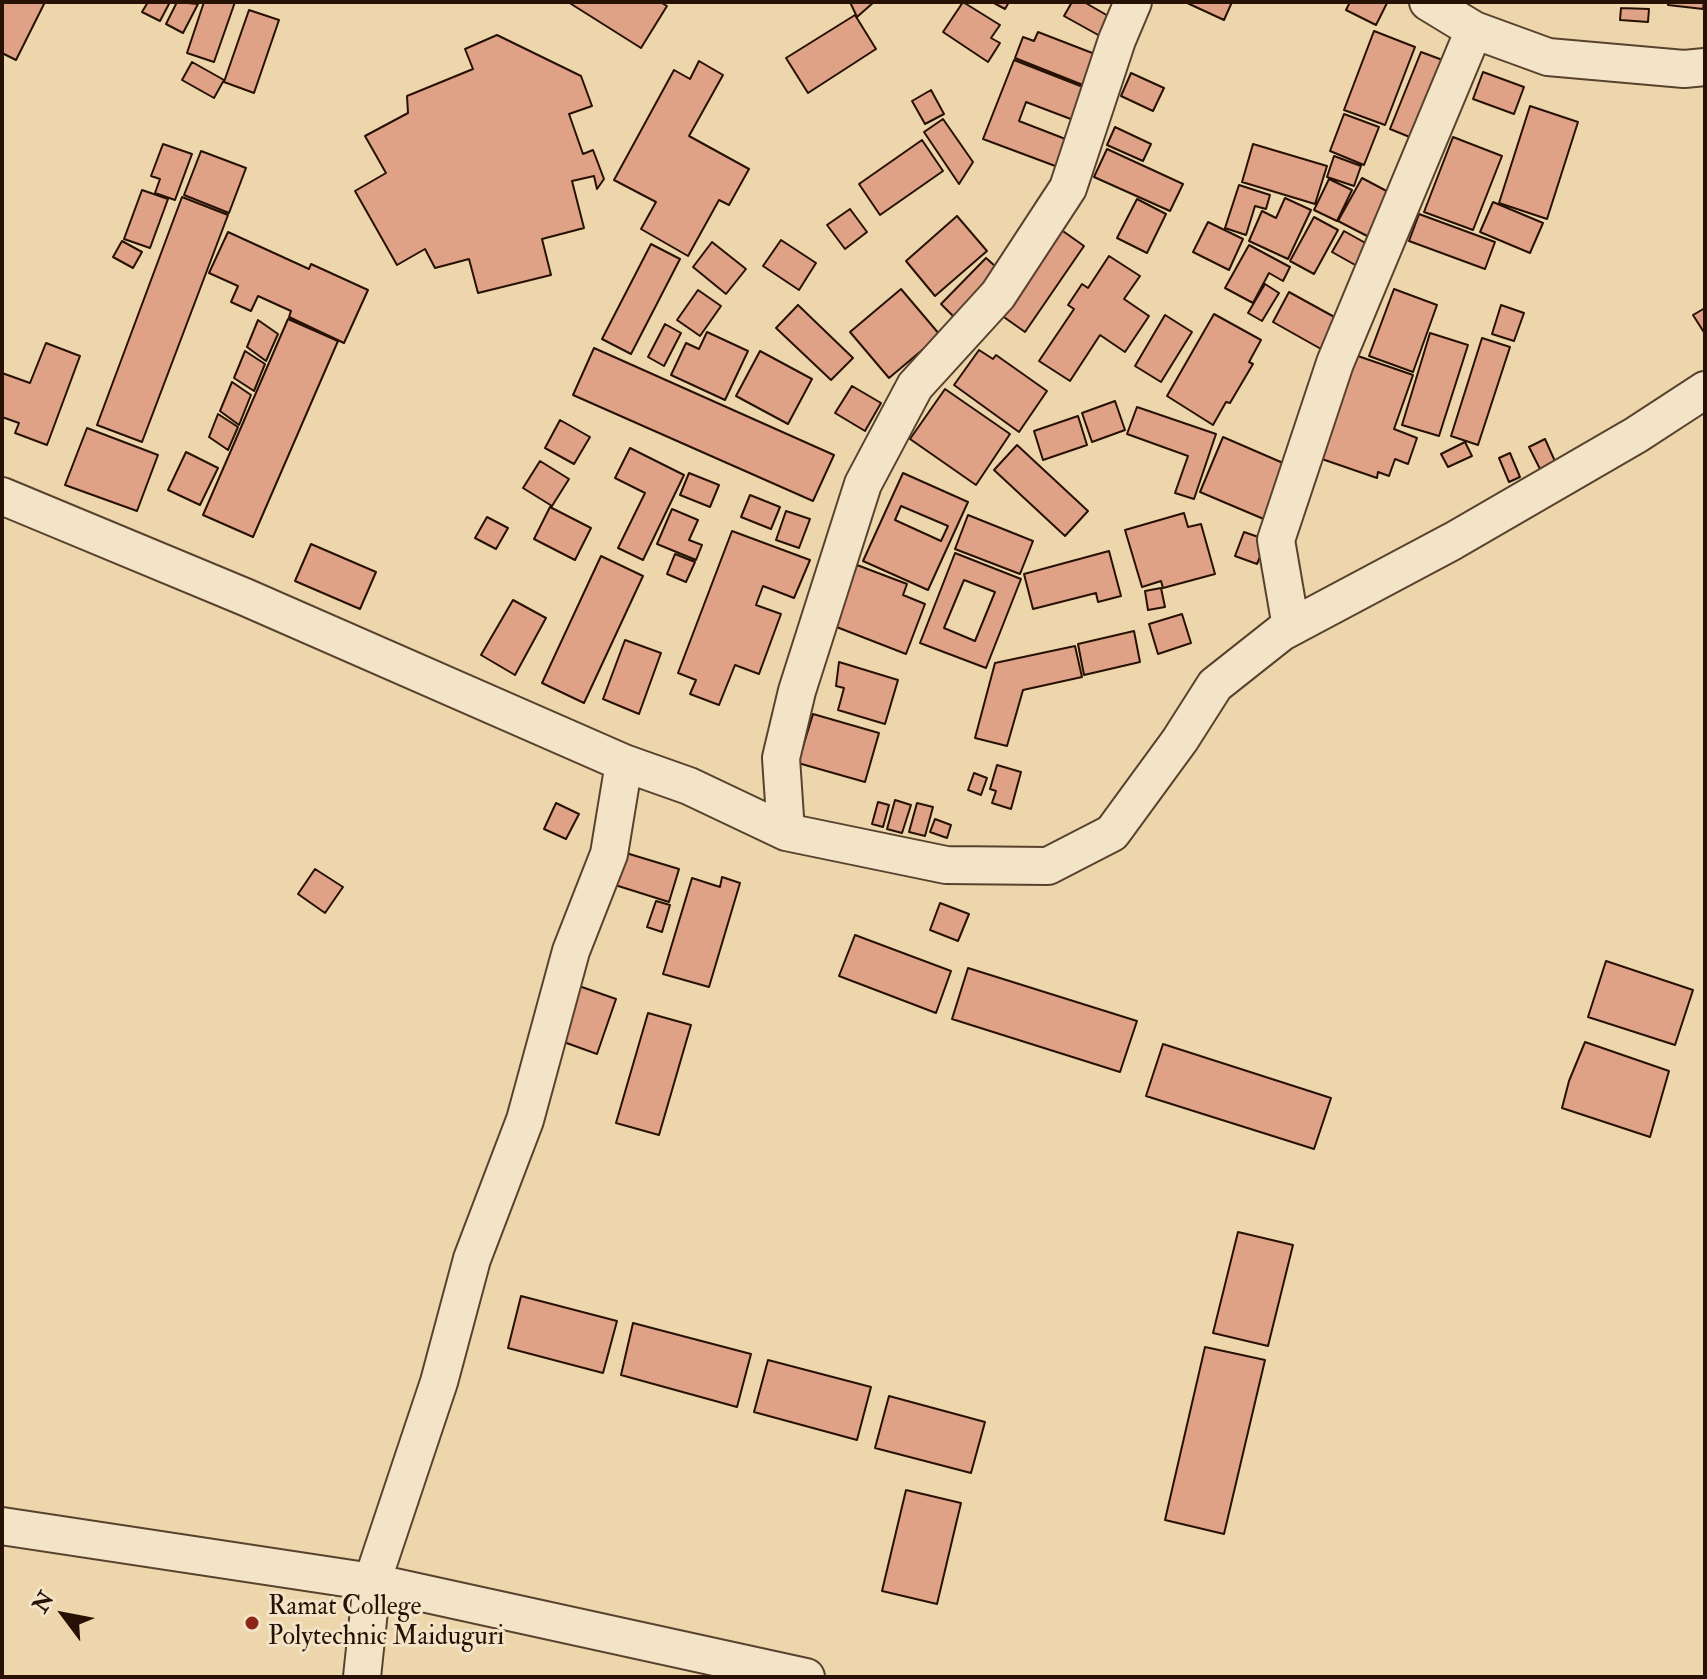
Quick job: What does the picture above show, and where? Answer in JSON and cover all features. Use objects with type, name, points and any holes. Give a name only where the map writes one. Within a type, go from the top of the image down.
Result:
[{"type":"street","points":[[786,832],[781,758],[797,691],[863,484],[915,386],[998,295],[1068,188],[1117,40],[1133,2]]},
{"type":"street","points":[[1428,2],[1474,30],[1548,57],[1684,69],[1705,67]]},
{"type":"street","points":[[1291,627],[1276,540],[1335,363],[1474,30]]},
{"type":"street","points":[[2,496],[245,597],[624,763],[689,786],[786,832],[946,865],[1048,866],[1112,833],[1180,740],[1215,685],[1291,627],[1453,541],[1636,435],[1705,390]]},
{"type":"street","points":[[362,1677],[372,1582],[439,1382],[472,1259],[525,1120],[571,951],[609,854],[624,763]]},
{"type":"street","points":[[2,1526],[372,1582],[806,1677]]},
{"type":"building","points":[[2,2],[45,2],[16,60],[2,53]]},
{"type":"building","points":[[148,2],[170,2],[160,21],[142,12]]},
{"type":"building","points":[[177,2],[198,4],[183,33],[166,24]]},
{"type":"building","points":[[204,2],[235,2],[214,62],[187,53]]},
{"type":"building","points":[[568,2],[660,2],[667,6],[641,48]]},
{"type":"building","points":[[850,2],[874,2],[857,17]]},
{"type":"building","points":[[963,2],[1000,25],[991,38],[1000,43],[988,62],[943,32]]},
{"type":"building","points":[[992,2],[1009,2],[1005,9]]},
{"type":"building","points":[[1072,2],[1084,2],[1110,17],[1100,36],[1064,16]]},
{"type":"building","points":[[1185,2],[1232,2],[1224,20]]},
{"type":"building","points":[[1350,2],[1387,3],[1376,25],[1346,10]]},
{"type":"building","points":[[1668,2],[1704,2],[1703,9],[1668,5]]},
{"type":"building","points":[[1621,8],[1649,9],[1648,22],[1620,20]]},
{"type":"building","points":[[249,10],[279,20],[254,93],[224,82]]},
{"type":"building","points":[[855,15],[876,49],[808,93],[786,58]]},
{"type":"building","points":[[1374,31],[1415,47],[1385,125],[1344,110]]},
{"type":"building","points":[[1038,32],[1100,56],[1088,87],[1015,58],[1023,37],[1034,41]]},
{"type":"building","points":[[497,35],[581,76],[592,106],[569,114],[583,154],[593,150],[604,179],[597,189],[594,176],[572,181],[584,228],[542,239],[551,275],[478,293],[469,259],[435,268],[425,249],[397,265],[355,191],[386,173],[365,136],[408,113],[407,96],[473,69],[465,49]]},
{"type":"building","points":[[1421,52],[1448,62],[1417,140],[1390,129]]},
{"type":"building","points":[[1014,60],[1088,89],[1076,121],[1026,102],[1019,121],[1068,140],[1058,167],[983,139]]},
{"type":"building","points":[[699,61],[723,75],[689,136],[749,169],[729,205],[719,200],[688,256],[641,229],[656,202],[614,180],[674,70],[690,79]]},
{"type":"building","points":[[192,62],[224,80],[214,98],[182,80]]},
{"type":"building","points":[[1483,72],[1524,87],[1514,114],[1473,99]]},
{"type":"building","points":[[1131,73],[1164,88],[1153,111],[1121,96]]},
{"type":"building","points":[[931,90],[944,114],[925,124],[912,101]]},
{"type":"building","points":[[1530,106],[1578,122],[1547,219],[1499,203]]},
{"type":"building","points":[[1344,114],[1379,127],[1364,165],[1330,151]]},
{"type":"building","points":[[943,119],[973,162],[959,184],[924,132]]},
{"type":"building","points":[[1115,127],[1151,144],[1143,161],[1107,145]]},
{"type":"building","points":[[1453,137],[1502,156],[1473,230],[1424,212]]},
{"type":"building","points":[[922,140],[943,171],[880,215],[859,184]]},
{"type":"building","points":[[163,144],[192,154],[175,200],[155,193],[160,179],[151,176]]},
{"type":"building","points":[[1253,144],[1327,166],[1315,204],[1242,182]]},
{"type":"building","points":[[1107,149],[1183,184],[1170,211],[1094,177]]},
{"type":"building","points":[[201,151],[246,168],[229,213],[184,195]]},
{"type":"building","points":[[1334,156],[1361,166],[1354,186],[1327,177]]},
{"type":"building","points":[[1362,178],[1396,196],[1373,239],[1338,221]]},
{"type":"building","points":[[1329,179],[1352,190],[1337,221],[1314,210]]},
{"type":"building","points":[[1239,185],[1270,195],[1266,209],[1255,206],[1246,235],[1225,228]]},
{"type":"building","points":[[142,190],[168,199],[150,248],[124,239]]},
{"type":"building","points":[[182,197],[228,215],[142,442],[97,425]]},
{"type":"building","points":[[1285,198],[1311,210],[1288,259],[1249,241],[1262,211],[1276,218]]},
{"type":"building","points":[[1137,199],[1166,214],[1147,253],[1117,238]]},
{"type":"building","points":[[1493,202],[1543,223],[1530,253],[1480,232]]},
{"type":"building","points":[[850,209],[867,232],[845,249],[827,225]]},
{"type":"building","points":[[1419,214],[1495,242],[1485,269],[1409,241]]},
{"type":"building","points":[[957,216],[987,251],[935,296],[906,261]]},
{"type":"building","points":[[1314,217],[1338,230],[1314,274],[1290,261]]},
{"type":"building","points":[[1208,222],[1243,239],[1229,270],[1193,252]]},
{"type":"building","points":[[1060,229],[1084,246],[1025,332],[1001,315]]},
{"type":"building","points":[[1344,231],[1369,245],[1357,266],[1332,252]]},
{"type":"building","points":[[228,232],[309,269],[311,264],[368,290],[344,343],[289,317],[291,311],[258,296],[251,311],[231,302],[238,286],[209,273]]},
{"type":"building","points":[[781,240],[816,263],[799,290],[763,266]]},
{"type":"building","points":[[122,241],[142,252],[133,268],[113,257]]},
{"type":"building","points":[[712,242],[746,269],[726,294],[693,267]]},
{"type":"building","points":[[651,244],[680,259],[631,354],[602,339]]},
{"type":"building","points":[[1249,245],[1290,267],[1283,281],[1269,273],[1253,303],[1225,288]]},
{"type":"building","points":[[1109,256],[1140,276],[1124,299],[1149,316],[1125,352],[1100,335],[1070,381],[1039,361],[1074,309],[1068,305],[1082,284],[1088,288]]},
{"type":"building","points":[[986,258],[1004,274],[958,321],[941,304]]},
{"type":"building","points":[[1265,284],[1279,293],[1262,321],[1248,313]]},
{"type":"building","points":[[901,289],[940,335],[889,378],[850,332]]},
{"type":"building","points":[[1394,289],[1437,305],[1413,372],[1369,356]]},
{"type":"building","points":[[698,290],[721,306],[700,336],[677,320]]},
{"type":"building","points":[[1289,292],[1338,319],[1321,349],[1273,322]]},
{"type":"building","points":[[798,305],[853,358],[831,380],[776,328]]},
{"type":"building","points":[[1501,305],[1524,313],[1514,341],[1492,334]]},
{"type":"building","points":[[1705,308],[1705,334],[1693,315]]},
{"type":"building","points":[[1214,314],[1261,340],[1249,362],[1253,364],[1213,425],[1167,396]]},
{"type":"building","points":[[1165,315],[1192,332],[1161,382],[1135,366]]},
{"type":"building","points":[[288,319],[338,341],[253,537],[203,515]]},
{"type":"building","points":[[258,320],[278,334],[266,361],[247,347]]},
{"type":"building","points":[[665,324],[681,333],[664,366],[648,357]]},
{"type":"building","points":[[707,332],[748,351],[725,400],[671,375],[686,343],[699,349]]},
{"type":"building","points":[[1430,333],[1468,345],[1439,436],[1402,425]]},
{"type":"building","points":[[1482,338],[1510,347],[1478,445],[1451,436]]},
{"type":"building","points":[[46,343],[80,356],[47,445],[15,433],[19,423],[2,417],[2,373],[30,383]]},
{"type":"building","points":[[594,348],[834,455],[813,501],[573,395]]},
{"type":"building","points":[[979,350],[993,359],[996,355],[1047,391],[1019,432],[954,385]]},
{"type":"building","points":[[245,351],[265,364],[254,391],[234,378]]},
{"type":"building","points":[[760,351],[812,379],[788,424],[736,396]]},
{"type":"building","points":[[1355,355],[1413,375],[1394,429],[1417,438],[1408,464],[1395,459],[1389,476],[1378,472],[1377,478],[1319,458]]},
{"type":"building","points":[[232,382],[251,395],[239,425],[220,411]]},
{"type":"building","points":[[852,386],[881,403],[865,431],[835,413]]},
{"type":"building","points":[[945,389],[1010,434],[976,485],[910,439]]},
{"type":"building","points":[[1115,401],[1125,430],[1092,442],[1082,413]]},
{"type":"building","points":[[1137,407],[1216,434],[1194,499],[1175,493],[1188,456],[1127,434]]},
{"type":"building","points":[[218,414],[238,427],[228,450],[209,437]]},
{"type":"building","points":[[1078,416],[1087,445],[1043,460],[1034,431]]},
{"type":"building","points":[[560,420],[590,437],[574,464],[545,448]]},
{"type":"building","points":[[87,428],[158,455],[137,511],[65,485]]},
{"type":"building","points":[[1223,437],[1290,466],[1266,520],[1200,492]]},
{"type":"building","points":[[1545,439],[1558,468],[1543,475],[1529,447]]},
{"type":"building","points":[[1465,442],[1472,456],[1448,467],[1441,454]]},
{"type":"building","points":[[1017,445],[1088,511],[1065,536],[994,470]]},
{"type":"building","points":[[630,448],[684,475],[643,560],[618,548],[645,493],[615,478]]},
{"type":"building","points":[[186,452],[218,468],[200,505],[168,490]]},
{"type":"building","points":[[1510,453],[1520,477],[1509,482],[1499,458]]},
{"type":"building","points":[[540,461],[569,479],[552,506],[523,488]]},
{"type":"building","points":[[689,473],[719,485],[710,507],[680,495]]},
{"type":"building","points":[[903,473],[968,502],[928,590],[863,561]],"holes":[[[901,506],[948,526],[941,541],[895,520]]]},
{"type":"building","points":[[750,495],[780,507],[771,529],[741,517]]},
{"type":"building","points":[[550,507],[591,528],[575,560],[534,539]]},
{"type":"building","points":[[672,509],[698,520],[689,540],[702,545],[696,560],[657,544]]},
{"type":"building","points":[[786,511],[810,519],[799,548],[776,540]]},
{"type":"building","points":[[1184,513],[1188,527],[1201,524],[1215,574],[1163,588],[1161,581],[1142,587],[1125,530]]},
{"type":"building","points":[[968,515],[1033,541],[1020,574],[955,549]]},
{"type":"building","points":[[487,517],[508,528],[496,549],[475,538]]},
{"type":"building","points":[[732,531],[810,560],[794,598],[763,586],[756,605],[781,614],[759,674],[735,665],[719,705],[690,694],[696,680],[678,673]]},
{"type":"building","points":[[1244,532],[1267,540],[1257,564],[1235,556]]},
{"type":"building","points":[[311,544],[376,572],[360,609],[295,581]]},
{"type":"building","points":[[1109,551],[1121,596],[1098,602],[1096,593],[1033,609],[1024,574]]},
{"type":"building","points":[[955,553],[1021,579],[986,668],[920,643]],"holes":[[[964,580],[995,592],[975,641],[944,628]]]},
{"type":"building","points":[[675,554],[695,562],[686,582],[667,574]]},
{"type":"building","points":[[601,556],[643,576],[584,703],[542,683]]},
{"type":"building","points":[[857,565],[907,584],[903,595],[925,604],[906,654],[834,626]]},
{"type":"building","points":[[1161,588],[1165,607],[1148,610],[1145,591]]},
{"type":"building","points":[[513,600],[546,618],[515,675],[481,655]]},
{"type":"building","points":[[1182,614],[1191,643],[1158,654],[1149,624]]},
{"type":"building","points":[[1134,631],[1140,662],[1084,675],[1078,644]]},
{"type":"building","points":[[625,640],[661,653],[639,714],[603,699]]},
{"type":"building","points":[[1075,646],[1082,677],[1023,690],[1007,746],[975,738],[995,663]]},
{"type":"building","points":[[839,662],[898,680],[885,724],[838,710],[844,688],[836,686]]},
{"type":"building","points":[[813,714],[879,733],[865,782],[798,763]]},
{"type":"building","points":[[997,765],[1021,772],[1011,809],[992,803],[996,791],[990,789]]},
{"type":"building","points":[[974,773],[987,778],[981,795],[968,790]]},
{"type":"building","points":[[895,800],[911,805],[902,833],[887,829]]},
{"type":"building","points":[[878,802],[889,805],[883,827],[872,824]]},
{"type":"building","points":[[556,803],[579,814],[566,839],[544,829]]},
{"type":"building","points":[[917,803],[933,807],[925,836],[909,832]]},
{"type":"building","points":[[935,819],[951,825],[947,838],[930,832]]},
{"type":"building","points":[[626,853],[679,869],[669,902],[615,885]]},
{"type":"building","points":[[315,869],[343,887],[325,913],[298,894]]},
{"type":"building","points":[[722,877],[740,883],[709,987],[663,974],[692,878],[720,887]]},
{"type":"building","points":[[656,901],[670,905],[662,932],[647,927]]},
{"type":"building","points":[[940,903],[969,914],[958,941],[930,930]]},
{"type":"building","points":[[855,935],[951,971],[936,1013],[839,976]]},
{"type":"building","points":[[1606,961],[1693,990],[1675,1045],[1588,1017]]},
{"type":"building","points":[[968,968],[1137,1021],[1120,1072],[952,1019]]},
{"type":"building","points":[[579,986],[616,999],[597,1054],[561,1041]]},
{"type":"building","points":[[648,1013],[691,1025],[659,1135],[616,1123]]},
{"type":"building","points":[[1585,1042],[1669,1071],[1650,1137],[1562,1108]]},
{"type":"building","points":[[1163,1044],[1331,1098],[1314,1149],[1146,1096]]},
{"type":"building","points":[[1238,1232],[1293,1245],[1268,1346],[1213,1333]]},
{"type":"building","points":[[521,1296],[617,1321],[603,1373],[508,1348]]},
{"type":"building","points":[[633,1323],[751,1354],[737,1407],[621,1375]]},
{"type":"building","points":[[1205,1347],[1265,1360],[1224,1534],[1165,1520]]},
{"type":"building","points":[[768,1360],[871,1387],[857,1440],[754,1412]]},
{"type":"building","points":[[889,1396],[985,1422],[971,1473],[875,1448]]},
{"type":"building","points":[[906,1490],[961,1503],[937,1604],[882,1591]]},
{"type":"place","name":"Ramat College Polytechnic Maiduguri","points":[[252,1623]]}]
